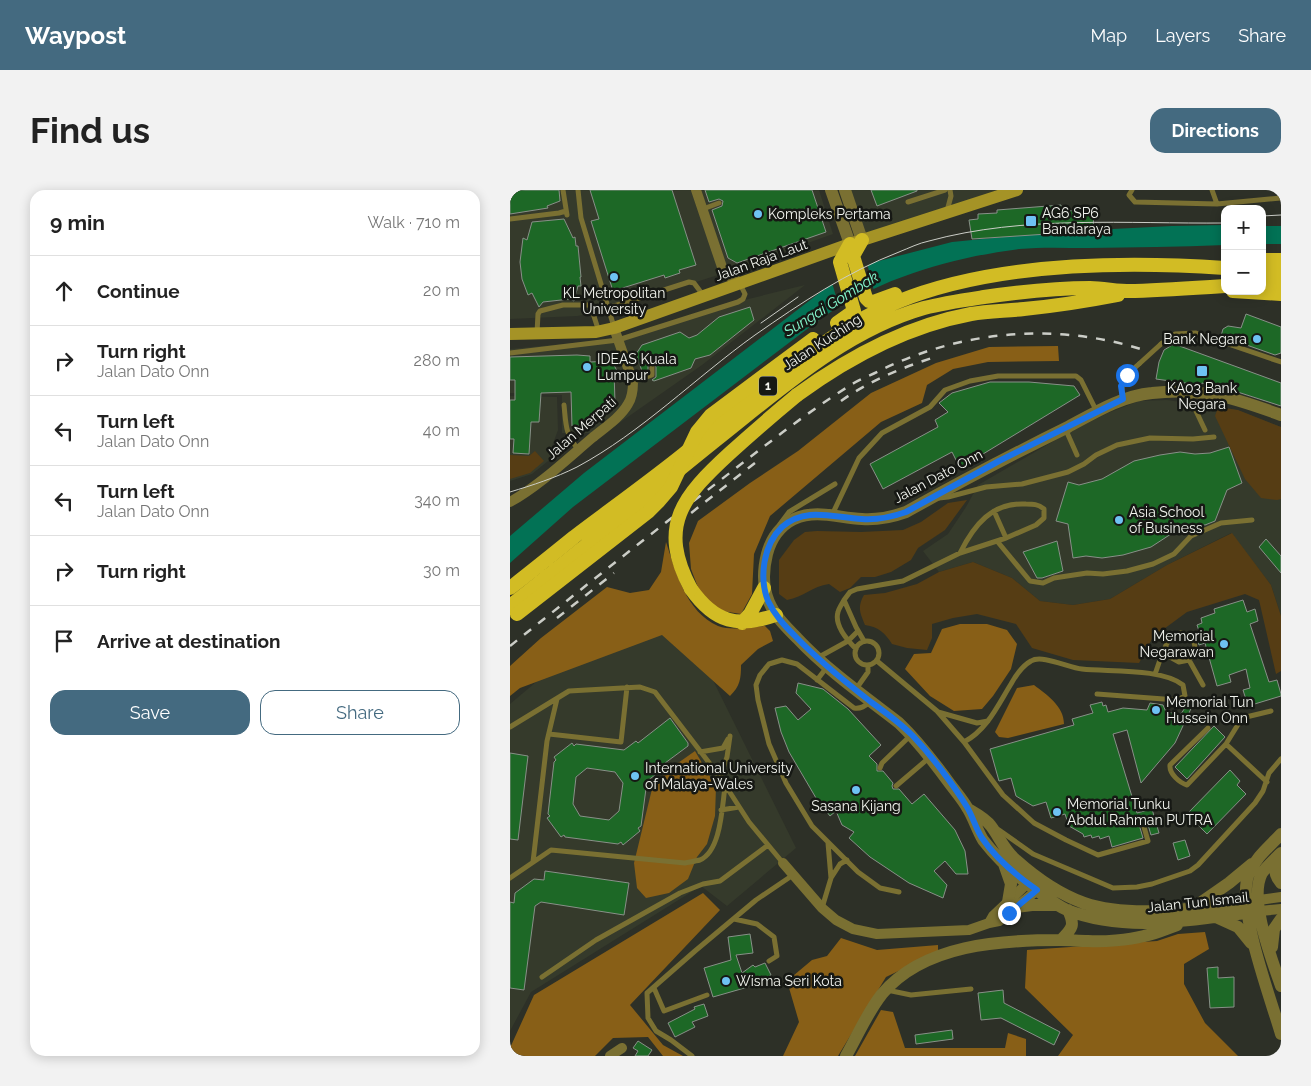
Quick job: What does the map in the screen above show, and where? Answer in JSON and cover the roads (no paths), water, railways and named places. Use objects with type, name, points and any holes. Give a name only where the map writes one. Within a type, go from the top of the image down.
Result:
[{"type":"highway","points":[[512,613],[648,512],[671,487],[693,440],[704,423],[712,415],[813,339],[854,311],[840,262],[855,247]]},
{"type":"highway","points":[[855,247],[866,298],[868,301],[873,302],[955,275],[998,267],[1026,265],[1066,268]]},
{"type":"highway","points":[[1266,260],[1281,260]]},
{"type":"highway","points":[[1169,264],[1221,261]]},
{"type":"highway","name":"Jalan Kuching","points":[[510,588],[574,537],[652,480],[798,362],[868,314],[899,301],[947,286],[999,274],[1028,270],[1169,264],[1221,268]]},
{"type":"highway","points":[[1266,270],[1281,270]]},
{"type":"highway","points":[[1266,283],[1281,282]]},
{"type":"highway","name":"Jalan Kuching","points":[[512,613],[627,514],[767,399],[813,366],[877,326],[899,316],[950,302],[1048,289],[1092,288],[1133,292],[1221,286]]},
{"type":"highway","points":[[1166,290],[1221,291]]},
{"type":"highway","points":[[776,615],[755,622],[742,622],[724,618],[712,611],[700,601],[682,573],[676,543],[676,531],[684,503],[700,480],[758,426],[821,377],[853,358],[912,331],[951,318],[973,314],[1089,301],[1133,292]]},
{"type":"highway","points":[[1266,293],[1281,294]]},
{"type":"highway","points":[[742,622],[750,614],[764,588]]},
{"type":"main road","name":"Jalan Raja Laut","points":[[510,334],[599,332],[616,334],[704,296],[740,283],[855,247],[1000,193],[1018,190]]},
{"type":"street","points":[[696,190],[722,267],[728,275],[740,283]]},
{"type":"street","points":[[831,190],[855,247]]},
{"type":"street","points":[[845,190],[855,247]]},
{"type":"street","points":[[616,334],[633,382]]},
{"type":"street","name":"Jalan Merpati","points":[[510,502],[538,483],[623,412],[630,403],[633,382]]},
{"type":"street","name":"Jalan Dato Onn","points":[[1036,883],[1004,864],[982,837],[968,808],[912,735],[816,658],[776,615],[768,602],[763,574],[765,560],[774,537],[792,520],[803,516],[814,514],[832,515],[864,520],[906,512],[999,461],[1123,399],[1150,393],[1200,392],[1225,396],[1281,415]]},
{"type":"street","name":"Jalan Dato Onn","points":[[968,808],[990,824],[1005,849],[1036,883]]},
{"type":"street","points":[[846,1056],[869,1012],[902,975],[921,964],[944,955],[994,943],[1087,941],[1144,936],[1192,914],[1257,859],[1281,834]]},
{"type":"street","points":[[1281,854],[1275,864],[1275,872],[1281,883]]},
{"type":"street","points":[[1281,854],[1262,873],[1253,906],[1256,951],[1281,1034]]},
{"type":"street","points":[[1257,859],[1247,881],[1253,906],[1281,986]]},
{"type":"street","points":[[783,863],[822,908],[836,920],[853,929],[877,934],[969,930],[999,921],[1012,905],[1036,883]]},
{"type":"street","points":[[1004,864],[1011,884],[1012,905]]},
{"type":"street","name":"Jalan Tun Ismail","points":[[1036,883],[1063,908],[1115,915],[1132,912],[1192,914],[1214,917],[1281,897]]},
{"type":"street","name":"Jalan Tun Ismail","points":[[1036,883],[1115,915]]},
{"type":"street","points":[[1012,905],[1063,908],[1073,921],[1068,940]]},
{"type":"street","name":"Jalan Tun Ismail","points":[[1192,914],[1253,906],[1281,909]]},
{"type":"street","points":[[1106,940],[1113,935],[1115,915]]},
{"type":"street","points":[[1068,940],[1098,932],[1115,915]]},
{"type":"street","points":[[1214,917],[1238,927],[1246,934],[1256,951]]},
{"type":"street","points":[[1271,955],[1274,929],[1281,919]]},
{"type":"street","points":[[610,1056],[622,1048]]},
{"type":"lane","points":[[510,220],[567,213],[563,190]]},
{"type":"lane","points":[[578,190],[582,218],[616,334]]},
{"type":"lane","points":[[908,202],[945,190]]},
{"type":"lane","points":[[946,212],[951,196],[950,190]]},
{"type":"lane","points":[[1132,190],[1129,195],[1135,202],[1217,204],[1281,198]]},
{"type":"lane","points":[[1212,190],[1217,204]]},
{"type":"lane","points":[[702,209],[719,204]]},
{"type":"lane","points":[[592,251],[598,249]]},
{"type":"lane","points":[[597,270],[604,268]]},
{"type":"lane","points":[[608,308],[689,282],[694,283],[704,296]]},
{"type":"lane","points":[[510,353],[616,334],[738,302],[743,299],[745,294],[740,283]]},
{"type":"lane","points":[[537,334],[538,314],[540,311],[563,305],[588,305],[591,307],[599,332]]},
{"type":"lane","points":[[1123,399],[1121,386],[1123,380],[1161,344],[1175,334],[1196,333],[1281,362]]},
{"type":"lane","points":[[633,382],[652,375],[652,367]]},
{"type":"lane","points":[[832,515],[859,458],[882,433],[930,407],[945,390],[970,381],[998,376],[1076,376],[1081,380],[1098,412]]},
{"type":"lane","points":[[1187,392],[1205,430]]},
{"type":"lane","points":[[564,405],[567,432],[570,440],[578,450]]},
{"type":"lane","points":[[1065,428],[1078,455]]},
{"type":"lane","points":[[931,498],[948,497],[986,487],[1022,484],[1068,472],[1117,445],[1150,438],[1193,439],[1214,437]]},
{"type":"lane","points":[[774,537],[781,520],[788,512],[835,484]]},
{"type":"lane","points":[[856,649],[861,642],[873,642],[879,648],[880,656],[877,661],[868,666],[863,665],[857,660],[856,649],[848,641],[838,620],[838,612],[850,592],[857,589],[903,581],[960,552],[1006,538],[1036,525],[1044,518],[1044,509],[1036,504],[1014,503],[994,510],[975,526],[960,552]]},
{"type":"lane","points":[[994,510],[1006,538]]},
{"type":"lane","points":[[997,541],[1030,582],[1043,583],[1054,578],[1086,573],[1103,574],[1119,572],[1152,564],[1174,554],[1191,536],[1221,523],[1252,520]]},
{"type":"lane","points":[[844,600],[864,641]]},
{"type":"lane","points":[[816,658],[848,641],[858,632]]},
{"type":"lane","points":[[1155,674],[1166,647],[1171,637],[1182,633],[1188,635],[1195,644],[1193,655],[1184,662],[1174,661],[1166,647]]},
{"type":"lane","points":[[964,742],[975,736],[988,721],[1018,673],[1032,660],[1042,658],[1080,669],[1155,674],[1177,680],[1183,685],[1185,696],[1177,700],[1098,694]]},
{"type":"lane","points":[[871,702],[865,706],[854,708],[797,664],[782,660],[769,664],[760,675],[756,685],[769,744],[786,783],[812,826],[858,872],[880,888],[899,892]]},
{"type":"lane","points":[[1189,660],[1203,685]]},
{"type":"lane","points":[[877,661],[937,711],[964,742],[1003,795],[1034,822],[1066,840],[1098,854],[1148,841],[1142,820]]},
{"type":"lane","points":[[855,690],[868,672],[868,666]]},
{"type":"lane","points":[[817,680],[827,667]]},
{"type":"lane","points":[[549,734],[621,742],[627,687]]},
{"type":"lane","points":[[510,727],[569,691],[640,687],[655,692],[720,777],[749,822],[783,863]]},
{"type":"lane","points":[[533,862],[549,734],[557,699]]},
{"type":"lane","points":[[937,711],[977,723],[988,721]]},
{"type":"lane","points":[[1208,728],[1170,765],[1171,773],[1184,784],[1188,784],[1226,744],[1242,718],[1271,711]]},
{"type":"lane","points":[[880,768],[882,763],[912,735]]},
{"type":"lane","points":[[700,752],[723,748],[730,736],[727,757],[720,777]]},
{"type":"lane","points":[[1226,744],[1267,782]]},
{"type":"lane","points":[[896,786],[930,756]]},
{"type":"lane","points":[[990,824],[1033,854],[1063,868],[1113,888],[1137,887],[1190,871],[1198,865],[1255,803],[1267,782],[1269,773],[1281,759]]},
{"type":"lane","points":[[510,878],[551,850],[685,863],[701,859],[711,852],[718,838],[725,786]]},
{"type":"lane","points":[[721,810],[739,807]]},
{"type":"lane","points":[[828,843],[831,878]]},
{"type":"lane","points":[[542,976],[596,940],[680,893],[720,880],[768,845]]},
{"type":"lane","points":[[822,908],[831,878],[840,864],[847,860]]},
{"type":"lane","points":[[692,1056],[672,1040],[656,1031],[648,1018],[648,993],[756,900],[794,874]]},
{"type":"lane","points":[[734,919],[757,924],[774,937],[777,956],[769,961]]},
{"type":"lane","points":[[654,988],[664,1011],[707,995]]},
{"type":"lane","points":[[887,990],[911,995],[971,989]]},
{"type":"water","name":"Sungai Gombak","points":[[1221,225],[1221,245],[1045,248],[993,253],[942,264],[917,272],[892,281],[845,303],[823,317],[573,507],[510,563],[510,536],[584,473],[822,291],[851,273],[875,262],[952,242],[1053,232]]},
{"type":"water","points":[[1266,226],[1281,226],[1281,244],[1266,244]]},
{"type":"tram line","points":[[1266,216],[1281,215]]},
{"type":"tram line","points":[[510,492],[560,475],[601,453],[624,438],[755,335],[790,311],[861,269],[918,244],[965,233],[1039,224],[1113,222],[1221,223]]},
{"type":"tram line","points":[[761,323],[798,297]]},
{"type":"railway","points":[[510,646],[782,432],[832,397],[864,378],[911,357],[943,346],[976,339],[1010,335],[1077,336],[1111,341],[1144,350]]},
{"type":"railway","points":[[841,401],[852,393],[888,375],[938,356]]},
{"type":"railway","points":[[677,524],[760,459]]},
{"type":"railway","points":[[557,618],[614,573]]},
{"type":"place","name":"Kompleks Pertama","points":[[758,214]]},
{"type":"place","name":"AG6 SP6 Bandaraya","points":[[1031,221]]},
{"type":"place","name":"KL Metropolitan University","points":[[614,277]]},
{"type":"place","name":"Bank Negara","points":[[1257,339]]},
{"type":"place","name":"IDEAS Kuala Lumpur","points":[[587,367]]},
{"type":"place","name":"KA03 Bank Negara","points":[[1202,371]]},
{"type":"place","name":"Asia School of Business","points":[[1119,520]]},
{"type":"place","name":"Memorial Negarawan","points":[[1224,644]]},
{"type":"place","name":"Memorial Tun Hussein Onn","points":[[1156,710]]},
{"type":"place","name":"International University of Malaya-Wales","points":[[635,776]]},
{"type":"place","name":"Sasana Kijang","points":[[856,790]]},
{"type":"place","name":"Memorial Tunku Abdul Rahman PUTRA","points":[[1057,812]]},
{"type":"place","name":"Wisma Seri Kota","points":[[726,981]]}]
